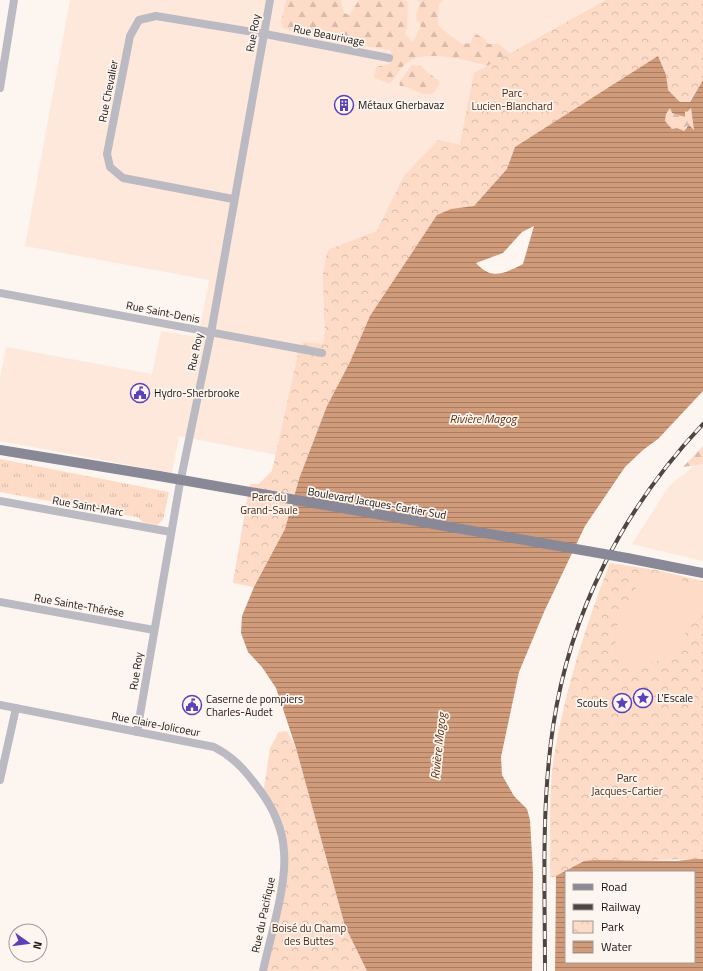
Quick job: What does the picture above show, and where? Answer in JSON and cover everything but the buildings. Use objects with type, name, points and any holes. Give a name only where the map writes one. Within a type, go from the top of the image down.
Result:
[{"type":"main road","name":"Boulevard Jacques-Cartier Sud","points":[[0,450],[159,476],[627,558],[703,573]]},
{"type":"street","points":[[0,88],[14,0]]},
{"type":"street","name":"Rue Roy","points":[[137,732],[171,532],[211,333],[233,198],[265,34],[270,0]]},
{"type":"street","name":"Rue Chevalier","points":[[233,198],[124,178],[110,167],[107,154],[130,36],[139,20],[156,16],[265,34]]},
{"type":"street","name":"Rue Beaurivage","points":[[265,34],[389,58]]},
{"type":"street","name":"Rue Saint-Denis","points":[[0,293],[322,353]]},
{"type":"street","name":"Rue Saint-Marc","points":[[0,501],[171,532]]},
{"type":"street","name":"Rue Sainte-Thérèse","points":[[0,602],[154,630]]},
{"type":"street","name":"Rue Claire-Jolicoeur","points":[[0,705],[214,747],[227,754],[244,770],[263,794],[275,817]]},
{"type":"street","points":[[0,780],[16,708]]},
{"type":"street","name":"Rue du Pacifique","points":[[262,971],[281,891],[284,853],[282,836],[275,817]]},
{"type":"shaded area","points":[[70,0],[606,0],[474,73],[460,145],[404,176],[377,231],[328,250],[323,273],[325,333],[322,353],[299,349],[277,455],[179,436],[172,473],[0,441],[0,379],[6,347],[152,374],[161,331],[198,337],[209,280],[25,246]]},
{"type":"shaded area","points":[[703,459],[703,561],[632,544],[669,486]]},
{"type":"green space","name":"Parc Lucien-Blanchard","points":[[286,0],[341,0],[344,13],[349,15],[359,0],[405,0],[408,2],[407,27],[405,34],[413,42],[421,25],[417,21],[416,15],[420,2],[417,0],[443,0],[439,4],[438,24],[444,31],[462,44],[471,43],[474,33],[485,39],[488,44],[499,44],[510,54],[606,0],[703,0],[703,80],[699,85],[668,90],[370,316],[233,583],[250,484],[259,484],[272,471],[277,455],[322,353],[325,333],[323,273],[328,250],[377,231],[404,176],[438,140],[460,145],[474,73],[488,66],[447,57],[425,56],[416,58],[405,64],[390,84],[374,78],[376,67],[389,64],[393,57],[390,50],[322,39],[283,28],[281,22]]},
{"type":"green space","name":"Parc Lucien-Blanchard","points":[[606,0],[703,0],[703,80],[689,102],[680,102],[668,90],[666,75],[515,147],[507,169],[474,206],[451,209],[417,247],[370,316],[350,362],[327,406],[299,479],[285,529],[254,587],[233,583],[250,484],[259,484],[272,471],[299,349],[301,349],[303,342],[323,344],[325,333],[323,273],[328,250],[377,231],[404,176],[438,140],[460,145],[474,73]]},
{"type":"green space","points":[[412,65],[420,66],[440,82],[432,93],[422,93],[400,86],[399,82]]},
{"type":"green space","points":[[670,108],[672,113],[685,117],[685,111],[691,108],[695,130],[686,126],[684,131],[672,129],[665,121],[666,114]]},
{"type":"green space","points":[[703,446],[703,464],[683,467]]},
{"type":"green space","points":[[0,459],[169,492],[163,520],[157,525],[143,522],[137,517],[0,492]]},
{"type":"green space","name":"Parc Jacques-Cartier","points":[[610,563],[656,570],[703,581],[703,859],[584,861],[557,876],[550,878],[550,816],[554,756],[570,682]]},
{"type":"green space","points":[[649,575],[670,578],[703,586],[703,615],[698,618],[686,631],[680,642],[677,653],[649,664],[640,665],[629,662],[621,654],[616,643],[615,632],[639,583],[643,578]]},
{"type":"green space","name":"Boisé du Champ des Buttes","points":[[287,731],[296,748],[345,926],[367,971],[263,971],[284,853],[263,794],[270,748],[279,732]]},
{"type":"water","name":"Rivière Magog","points":[[658,56],[666,75],[668,90],[680,102],[690,102],[703,80],[703,391],[658,439],[643,450],[625,467],[585,526],[544,612],[519,672],[501,757],[502,775],[514,796],[527,809],[530,820],[533,873],[532,971],[367,971],[345,926],[296,748],[276,688],[262,667],[248,652],[241,633],[242,616],[254,587],[285,529],[299,479],[327,406],[350,362],[370,316],[437,215],[451,209],[474,206],[507,169],[515,147]],"holes":[[[670,108],[672,113],[685,117],[685,111],[687,112],[691,108],[694,130],[689,125],[684,131],[677,128],[672,129],[665,121],[666,114]],[[534,226],[523,264],[499,274],[493,274],[482,269],[476,263],[503,253],[522,232]]]},
{"type":"water","points":[[703,859],[703,971],[555,971],[556,876],[565,871],[565,963],[695,963],[695,871],[565,871],[584,861],[677,861]]},
{"type":"railway","points":[[545,971],[544,849],[549,757],[561,684],[572,643],[604,564],[625,527],[648,491],[674,457],[703,424]]},
{"type":"place","name":"Métaux Gherbavaz","points":[[344,105]]},
{"type":"place","name":"Hydro-Sherbrooke","points":[[140,393]]},
{"type":"place","name":"L'Escale","points":[[643,698]]},
{"type":"place","name":"Scouts","points":[[622,703]]},
{"type":"place","name":"Caserne de pompiers Charles-Audet","points":[[192,705]]},
{"type":"park label","name":"Parc du Grand-Saule","points":[[269,503]]}]
